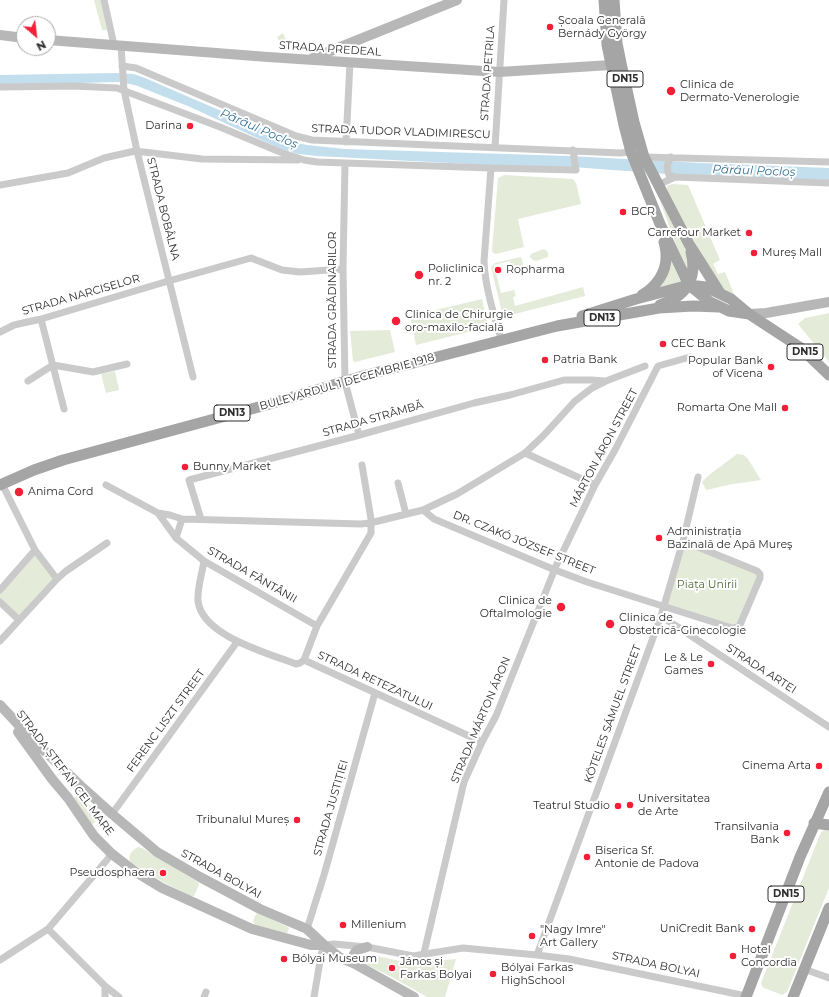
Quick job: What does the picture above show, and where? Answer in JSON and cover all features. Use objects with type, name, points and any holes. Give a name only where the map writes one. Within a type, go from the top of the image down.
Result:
[{"type":"main road","name":"DN15","points":[[604,0],[607,45],[624,125],[631,152],[660,224],[689,285],[710,302],[719,307],[729,311],[749,314]]},
{"type":"main road","name":"DN15","points":[[614,0],[617,43],[634,122],[644,157],[689,244],[720,294],[731,299],[749,314],[801,348],[829,375]]},
{"type":"main road","points":[[636,299],[652,288],[663,275],[666,255],[660,224]]},
{"type":"main road","points":[[647,310],[666,303],[679,296],[689,285],[694,262],[689,244]]},
{"type":"main road","name":"BULEVARDUL 1 DECEMBRIE 1918","points":[[557,326],[598,310],[689,285],[706,287],[720,294]]},
{"type":"main road","name":"BULEVARDUL 1 DECEMBRIE 1918","points":[[1,484],[34,470],[69,458],[500,340],[557,326],[647,310],[677,306],[719,307]]},
{"type":"main road","name":"DN15","points":[[746,996],[814,823],[829,792]]},
{"type":"main road","points":[[814,823],[829,825]]},
{"type":"main road","points":[[793,997],[829,908]]},
{"type":"street","name":"STRADA BOBÂLNA","points":[[104,0],[118,45],[124,88],[137,151],[193,377]]},
{"type":"street","points":[[310,60],[457,0]]},
{"type":"street","name":"STRADA PETRILA","points":[[495,146],[504,0]]},
{"type":"street","points":[[0,35],[16,37]]},
{"type":"street","name":"STRADA PREDEAL","points":[[56,41],[310,60],[499,72],[611,65]]},
{"type":"street","points":[[346,142],[350,43]]},
{"type":"street","name":"STRADA TUDOR VLADIMIRESCU","points":[[122,66],[136,68],[296,136],[312,140],[495,146],[620,153],[631,152]]},
{"type":"street","points":[[0,87],[88,86],[124,88],[304,160]]},
{"type":"street","points":[[0,185],[68,173],[104,158],[137,151],[202,159],[304,160],[345,163],[576,170],[573,150]]},
{"type":"street","points":[[644,157],[829,162]]},
{"type":"street","points":[[671,157],[667,163],[667,169],[669,175],[675,177],[829,182]]},
{"type":"street","name":"STRADA GRĂDINARILOR","points":[[345,163],[343,269],[345,382],[358,435]]},
{"type":"street","points":[[491,168],[484,261],[486,285],[500,340]]},
{"type":"street","points":[[658,185],[675,177]]},
{"type":"street","name":"STRADA NARCISELOR","points":[[0,332],[14,325],[41,319],[250,258],[282,270],[300,272],[343,269]]},
{"type":"street","points":[[749,314],[766,313],[829,302]]},
{"type":"street","points":[[41,319],[64,409]]},
{"type":"street","name":"MÁRTON ÁRON STREET","points":[[555,570],[595,485],[615,450],[658,366],[690,357]]},
{"type":"street","points":[[28,380],[53,365],[93,372],[127,364]]},
{"type":"street","name":"STRADA STRÂMBĂ","points":[[106,485],[158,513],[182,518],[362,524],[370,523],[423,510],[457,494],[525,453],[575,401],[592,388],[645,366]]},
{"type":"street","name":"STRADA STRÂMBĂ","points":[[201,519],[189,480],[467,404],[510,395],[564,380],[592,380],[605,382]]},
{"type":"street","points":[[525,453],[595,485]]},
{"type":"street","points":[[304,660],[317,626],[371,533],[362,465]]},
{"type":"street","name":"KÖTELES SÁMUEL STREET","points":[[537,955],[661,616],[683,541],[698,477]]},
{"type":"street","points":[[398,483],[406,514]]},
{"type":"street","points":[[1,484],[35,550],[57,579]]},
{"type":"street","name":"DR. CZAKÓ JÓZSEF STREET","points":[[423,510],[434,519],[555,570],[587,582],[664,606]]},
{"type":"street","name":"STRADA STRÂMBĂ","points":[[158,513],[176,538]]},
{"type":"street","points":[[176,538],[182,518]]},
{"type":"street","name":"STRADA FÂNTÂNII","points":[[176,538],[204,562],[317,626]]},
{"type":"street","points":[[664,606],[732,628],[737,628],[741,625],[760,578],[760,574],[757,570],[683,541]]},
{"type":"street","points":[[0,641],[66,570],[107,543]]},
{"type":"street","points":[[0,590],[35,550]]},
{"type":"street","name":"STRADA RETEZATULUI","points":[[204,562],[198,601],[202,613],[214,626],[237,642],[296,664],[304,660],[482,742]]},
{"type":"street","name":"STRADA MÁRTON ÁRON","points":[[424,953],[464,782],[482,742],[496,716],[555,570]]},
{"type":"street","points":[[0,602],[19,620]]},
{"type":"street","name":"STRADA ARTEI","points":[[661,616],[829,727]]},
{"type":"street","name":"FERENC LISZT STREET","points":[[112,814],[237,642]]},
{"type":"street","name":"STRADA JUSTIȚIEI","points":[[307,929],[324,875],[375,693]]},
{"type":"street","name":"STRADA ȘTEFAN CEL MARE","points":[[0,705],[29,736],[112,814]]},
{"type":"street","name":"STRADA ȘTEFAN CEL MARE","points":[[0,705],[94,836],[112,854]]},
{"type":"street","points":[[68,798],[74,789],[78,787],[83,788]]},
{"type":"street","name":"STRADA BOLYAI","points":[[112,814],[157,852],[260,909],[307,929],[324,946],[340,957],[414,997]]},
{"type":"street","points":[[0,960],[48,929],[112,854]]},
{"type":"street","name":"STRADA BOLYAI","points":[[112,854],[134,871],[162,888],[252,929],[311,945],[324,946],[334,944],[367,946],[412,956],[463,948],[537,955],[568,959],[746,996]]},
{"type":"street","points":[[48,929],[105,986],[119,997]]},
{"type":"street","points":[[293,940],[307,929]]},
{"type":"street","points":[[314,997],[321,955],[324,946]]},
{"type":"street","points":[[355,964],[354,954],[357,950],[367,946]]},
{"type":"street","points":[[804,969],[829,978]]},
{"type":"street","points":[[105,986],[105,997]]},
{"type":"green space","points":[[94,0],[101,0],[107,30],[102,30]]},
{"type":"green space","points":[[283,33],[291,51],[283,50],[277,37]]},
{"type":"green space","points":[[504,175],[573,179],[576,183],[581,204],[518,219],[524,247],[496,254],[493,253],[498,178]]},
{"type":"green space","points":[[672,184],[688,185],[720,260],[713,264],[718,274],[725,272],[736,299],[726,292],[717,281],[667,193],[667,186]]},
{"type":"green space","points":[[660,201],[686,246],[690,261],[689,275],[675,242]]},
{"type":"green space","points":[[543,249],[548,253],[548,257],[536,261],[530,257],[531,254]]},
{"type":"green space","points":[[520,257],[522,259],[522,266],[512,268],[510,261],[494,265],[501,293],[514,290],[516,296],[513,297],[515,306],[583,287],[585,296],[503,317],[491,267],[495,263]]},
{"type":"green space","points":[[671,260],[681,282],[660,287],[667,274]]},
{"type":"green space","points":[[482,299],[488,327],[416,345],[410,316]]},
{"type":"green space","points":[[829,313],[829,362],[798,324],[805,318]]},
{"type":"green space","points":[[390,330],[395,352],[355,362],[353,361],[350,331]]},
{"type":"green space","points":[[115,371],[119,390],[106,393],[101,374]]},
{"type":"green space","points":[[737,454],[744,455],[748,459],[761,480],[706,490],[702,482]]},
{"type":"green space","name":"Piața Unirii","points":[[683,541],[759,572],[739,627],[664,606]]},
{"type":"green space","points":[[35,554],[53,578],[15,620],[0,607],[0,593]]},
{"type":"green space","points":[[77,796],[101,815],[91,826],[72,799]]},
{"type":"green space","points":[[824,830],[829,831],[829,888],[787,992],[782,995],[764,988],[761,983],[821,832]]},
{"type":"green space","points":[[138,847],[198,882],[199,885],[194,896],[191,896],[165,883],[131,863],[129,858],[130,854]]},
{"type":"green space","points":[[259,913],[288,927],[289,929],[286,935],[255,925],[253,921],[256,914]]},
{"type":"green space","points":[[367,954],[410,963],[456,959],[445,997],[427,997],[365,964],[362,960],[363,956]]},
{"type":"water","name":"Pârâul Pocloș","points":[[134,74],[145,78],[293,142],[307,145],[345,149],[570,156],[829,168],[829,180],[680,175],[573,167],[487,165],[298,154],[281,149],[190,107],[135,85],[119,82],[0,85],[0,75]]},
{"type":"place","name":"Școala Generală Bernády György","points":[[550,27]]},
{"type":"place","name":"Clinica de Dermato-Venerologie","points":[[671,91]]},
{"type":"place","name":"Darina","points":[[190,126]]},
{"type":"place","name":"BCR","points":[[623,212]]},
{"type":"place","name":"Carrefour Market","points":[[749,233]]},
{"type":"place","name":"Mureș Mall","points":[[754,253]]},
{"type":"place","name":"Ropharma","points":[[498,270]]},
{"type":"place","name":"Policlinica nr. 2","points":[[419,275]]},
{"type":"place","name":"Clinica de Chirurgie oro-maxilo-facială","points":[[396,321]]},
{"type":"place","name":"CEC Bank","points":[[663,344]]},
{"type":"place","name":"Patria Bank","points":[[545,360]]},
{"type":"place","name":"Popular Bank of Vicena","points":[[771,367]]},
{"type":"place","name":"Romarta One Mall","points":[[785,408]]},
{"type":"place","name":"Bunny Market","points":[[185,467]]},
{"type":"place","name":"Anima Cord","points":[[19,492]]},
{"type":"place","name":"Administrația Bazinală de Apă Mureş","points":[[659,538]]},
{"type":"place","name":"Clinica de Oftalmologie","points":[[561,607]]},
{"type":"place","name":"Clinica de Obstetrică-Ginecologie","points":[[610,624]]},
{"type":"place","name":"Le & Le Games","points":[[711,664]]},
{"type":"place","name":"Cinema Arta","points":[[819,766]]},
{"type":"place","name":"Universitatea de Arte","points":[[630,805]]},
{"type":"place","name":"Teatrul Studio","points":[[618,806]]},
{"type":"place","name":"Tribunalul Mureș","points":[[297,820]]},
{"type":"place","name":"Transilvania Bank","points":[[787,833]]},
{"type":"place","name":"Biserica Sf. Antonie de Padova","points":[[587,857]]},
{"type":"place","name":"Pseudosphaera","points":[[163,873]]},
{"type":"place","name":"Millenium","points":[[343,925]]},
{"type":"place","name":"UniCredit Bank","points":[[752,929]]},
{"type":"place","name":"\"Nagy Imre\" Art Gallery","points":[[532,936]]},
{"type":"place","name":"Hotel Concordia","points":[[733,956]]},
{"type":"place","name":"Bólyai Museum","points":[[284,959]]},
{"type":"place","name":"János și Farkas Bolyai","points":[[392,968]]},
{"type":"place","name":"Bólyai Farkas HighSchool","points":[[493,974]]}]
